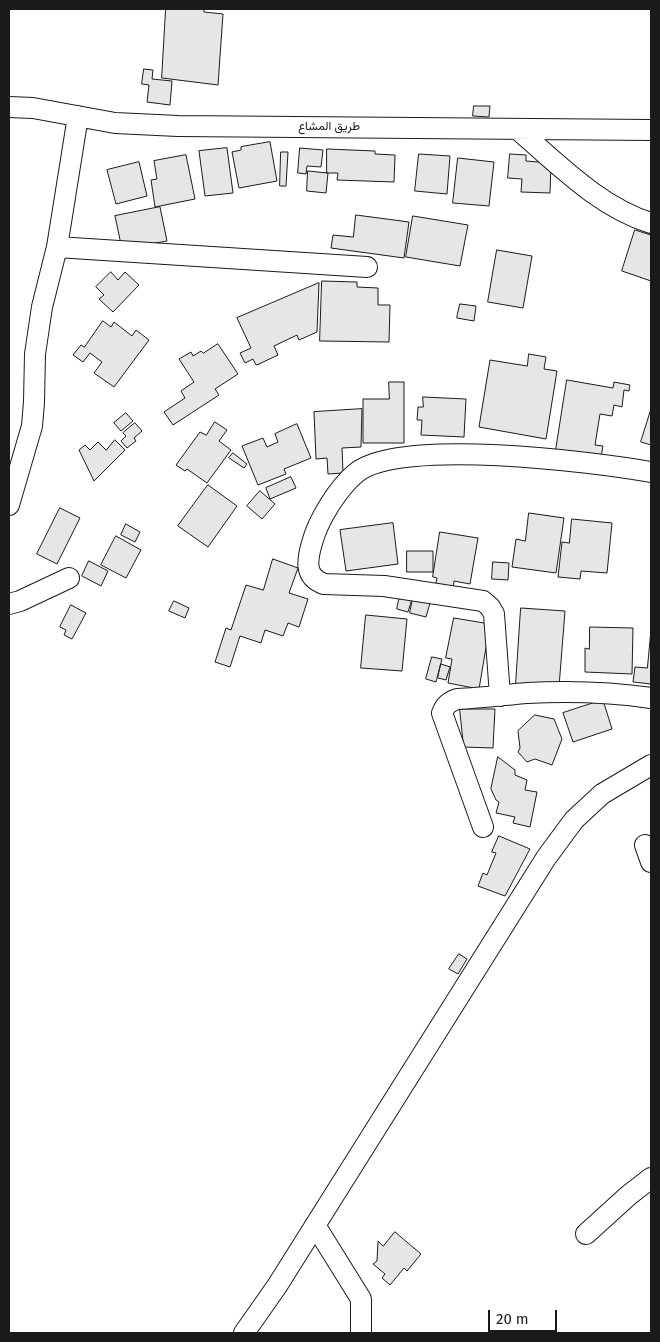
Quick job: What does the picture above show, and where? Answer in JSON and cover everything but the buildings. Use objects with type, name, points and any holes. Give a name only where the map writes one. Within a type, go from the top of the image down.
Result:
[{"type":"street","name":"طريق المشاع","points":[[9,107],[33,108],[115,123],[178,126],[651,130]]},
{"type":"street","points":[[9,505],[32,426],[35,354],[42,306],[57,247],[78,116]]},
{"type":"street","points":[[517,129],[597,195],[634,218],[651,223]]},
{"type":"street","points":[[57,247],[367,267]]},
{"type":"street","points":[[500,696],[494,614],[483,601],[384,586],[324,584],[316,581],[311,574],[307,560],[314,534],[335,497],[356,472],[384,460],[416,456],[494,454],[577,462],[651,472]]},
{"type":"street","points":[[9,604],[20,601],[69,578]]},
{"type":"street","points":[[483,826],[442,713],[444,707],[450,702],[458,699],[572,692],[622,693],[651,698]]},
{"type":"street","points":[[244,1333],[315,1225],[546,858],[574,820],[602,794],[651,765]]},
{"type":"street","points":[[586,1234],[651,1178]]},
{"type":"street","points":[[315,1225],[361,1299],[361,1333]]}]
